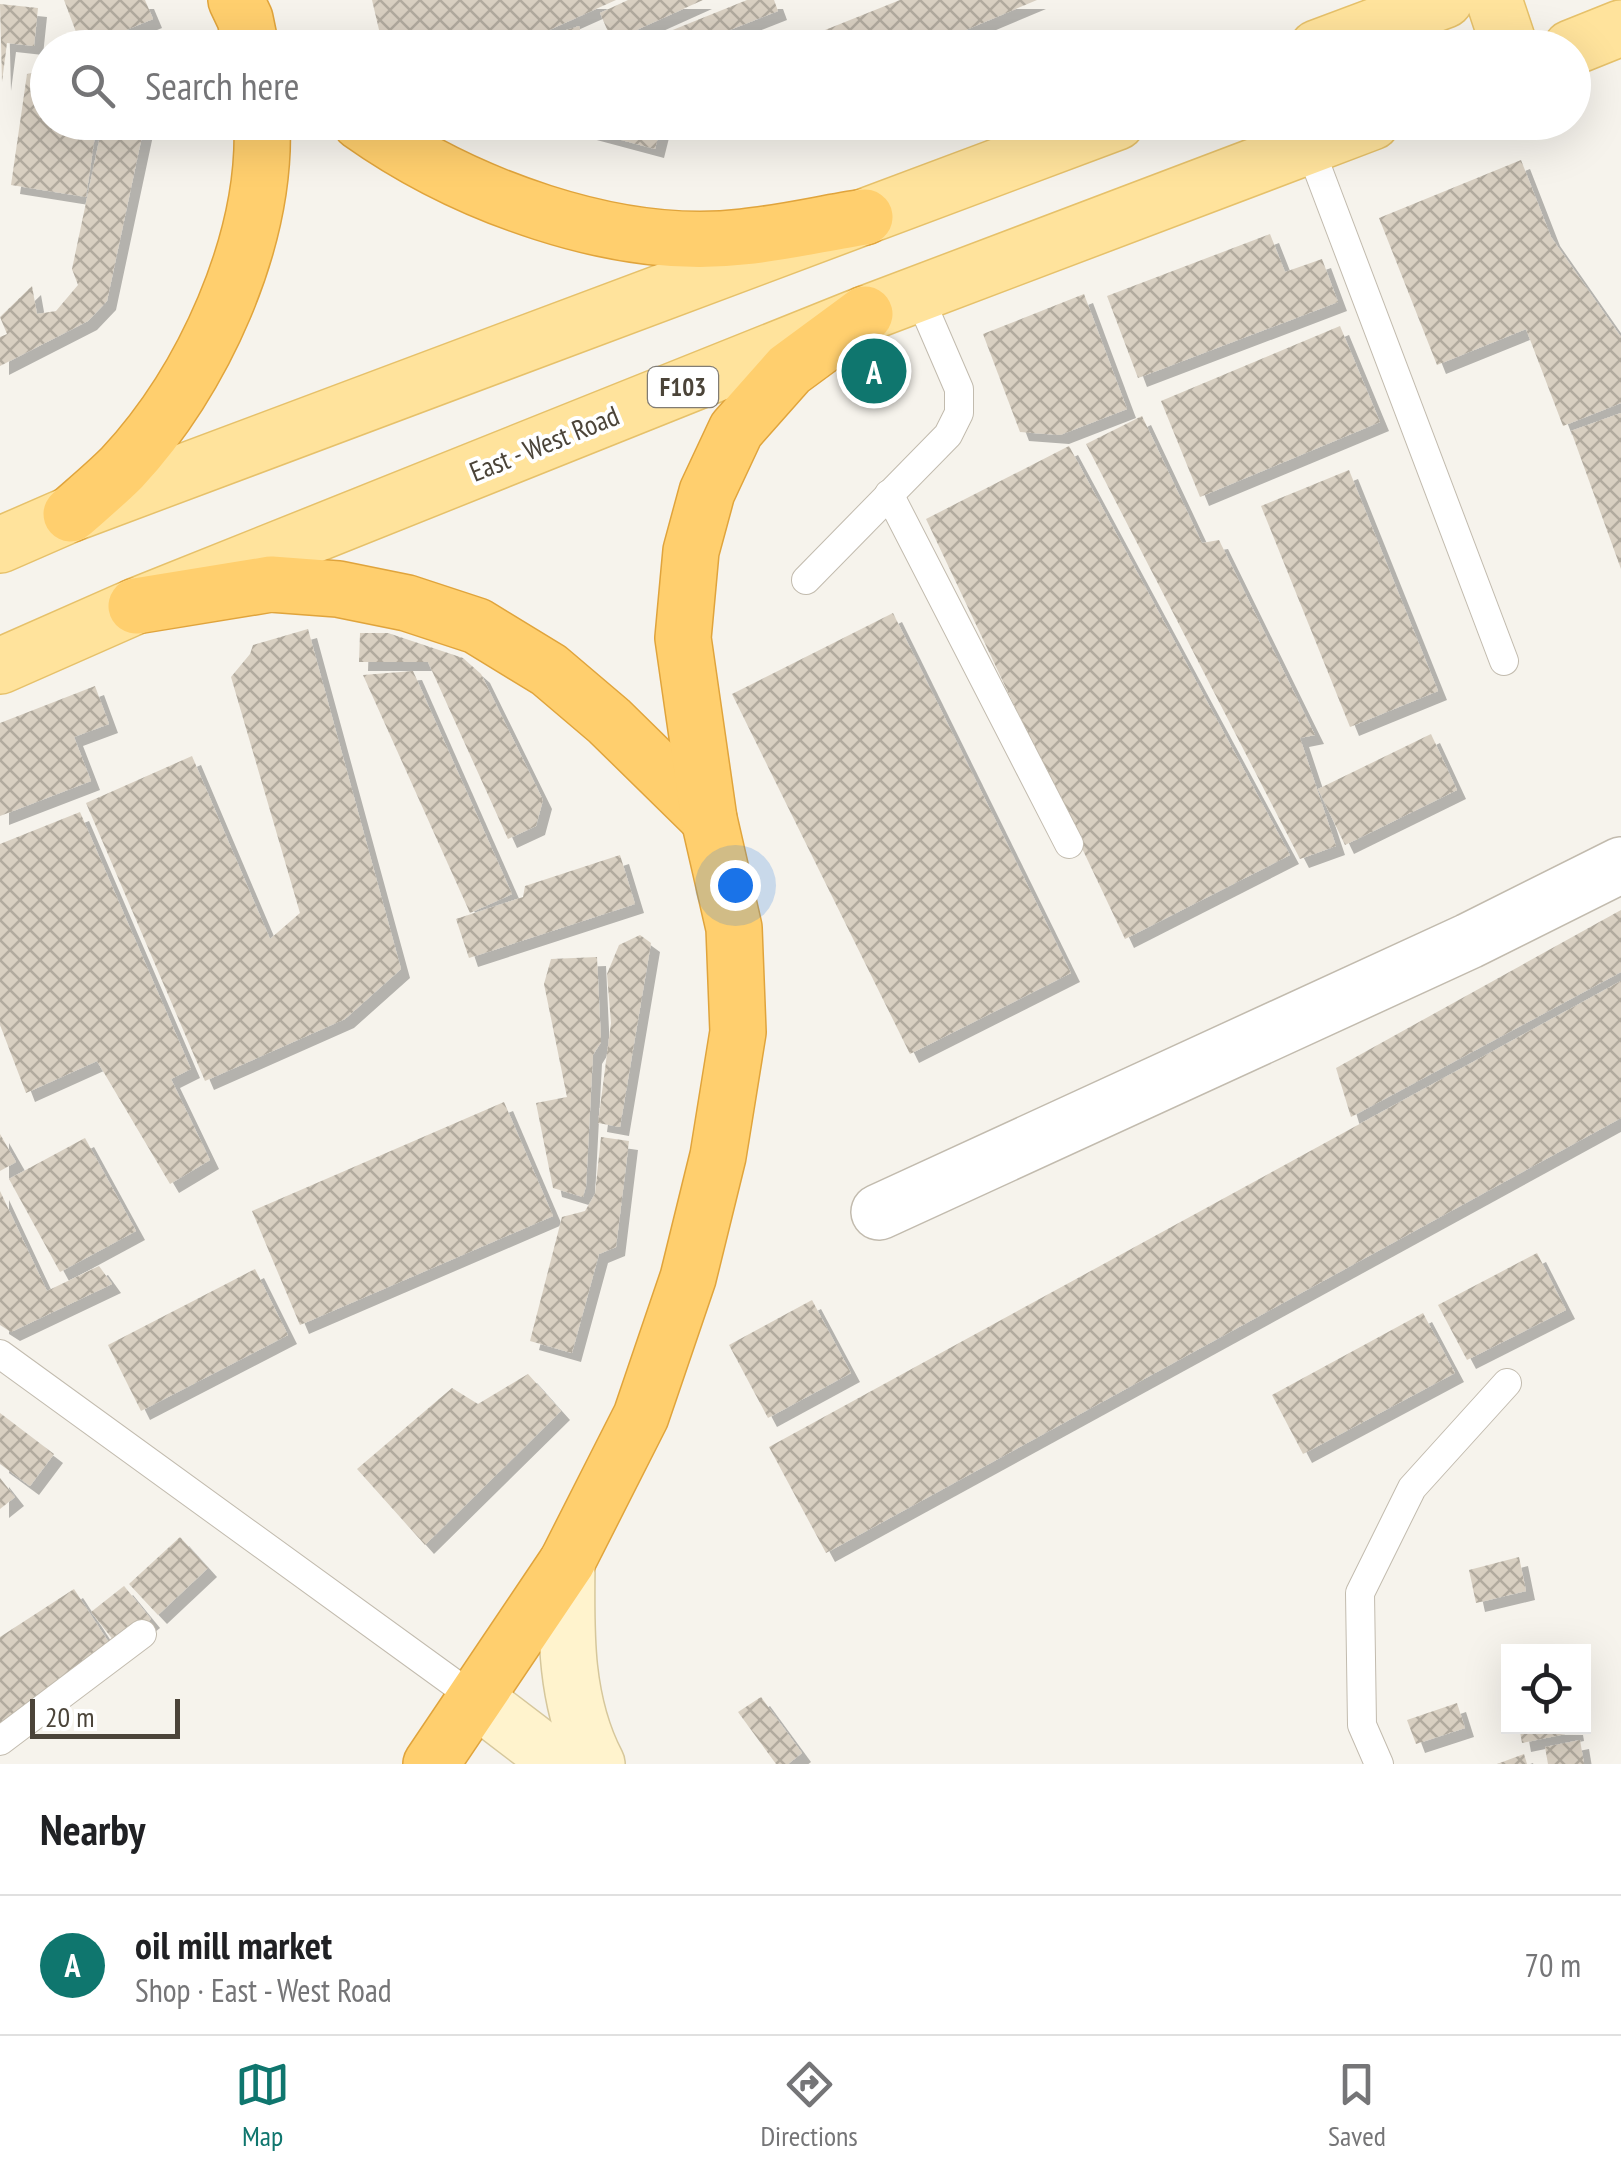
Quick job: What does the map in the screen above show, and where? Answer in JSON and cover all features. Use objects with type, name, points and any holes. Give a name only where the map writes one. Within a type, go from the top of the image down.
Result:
[{"type":"highway","points":[[71,514],[122,467],[161,419],[233,291],[252,225],[263,140]]},
{"type":"highway","points":[[389,140],[449,177],[520,207],[664,237],[741,238],[865,216]]},
{"type":"highway","points":[[430,1764],[567,1562],[641,1416],[688,1278],[718,1156],[738,1032],[734,928],[710,819],[682,638],[691,552],[707,492],[736,430],[789,370],[865,314]]},
{"type":"highway","points":[[136,606],[271,584],[338,589],[407,603],[478,626],[549,670],[609,720],[710,819]]},
{"type":"main road","points":[[1365,30],[1444,0]]},
{"type":"main road","points":[[1494,0],[1504,30]]},
{"type":"main road","points":[[1591,40],[1621,28]]},
{"type":"main road","points":[[0,545],[71,514],[1068,140]]},
{"type":"main road","name":"East - West Road","points":[[0,666],[136,606],[865,314],[1325,140]]},
{"type":"street","points":[[879,1212],[1469,942],[1621,866]]},
{"type":"street","points":[[567,1562],[566,1655],[584,1740],[596,1764]]},
{"type":"street","points":[[476,1700],[561,1764]]},
{"type":"lane","points":[[1309,146],[1504,661]]},
{"type":"lane","points":[[806,580],[948,435],[959,413],[958,388],[918,294]]},
{"type":"lane","points":[[889,494],[1069,844]]},
{"type":"lane","points":[[0,1354],[476,1700]]},
{"type":"lane","points":[[1379,1764],[1362,1725],[1360,1593],[1412,1488],[1507,1383]]},
{"type":"lane","points":[[0,1741],[142,1634]]},
{"type":"building","points":[[64,0],[145,0],[153,19],[126,30],[75,30]]},
{"type":"building","points":[[372,0],[616,0],[549,30],[379,30]]},
{"type":"building","points":[[628,0],[703,0],[636,30],[607,30],[600,13]]},
{"type":"building","points":[[747,0],[774,0],[778,11],[730,30],[673,30]]},
{"type":"building","points":[[900,0],[1037,0],[966,30],[825,30]]},
{"type":"building","points":[[0,4],[38,8],[36,30],[30,30],[30,46],[7,43],[2,82]]},
{"type":"building","points":[[30,73],[30,140],[94,140],[86,197],[11,185]]},
{"type":"building","points":[[99,140],[141,140],[107,301],[88,321],[0,366],[0,337],[7,334],[0,317],[32,286],[37,314],[56,311],[78,285],[72,269]]},
{"type":"building","points":[[621,140],[657,140],[655,149]]},
{"type":"building","points":[[1521,160],[1551,237],[1621,337],[1621,403],[1563,426],[1526,329],[1437,365],[1379,218]]},
{"type":"building","points":[[1270,234],[1285,272],[1322,259],[1338,302],[1138,378],[1107,296]]},
{"type":"building","points":[[1084,294],[1127,409],[1060,435],[1020,432],[983,334]]},
{"type":"building","points":[[1340,326],[1380,422],[1200,497],[1161,401]]},
{"type":"building","points":[[1621,413],[1621,569],[1571,431]]},
{"type":"building","points":[[1142,416],[1202,543],[1219,540],[1315,735],[1300,738],[1336,846],[1300,859],[1086,444]]},
{"type":"building","points":[[1069,446],[1290,855],[1125,939],[926,519]]},
{"type":"building","points":[[1349,470],[1438,691],[1350,727],[1261,506]]},
{"type":"building","points":[[893,613],[1071,973],[910,1054],[732,694]]},
{"type":"building","points":[[308,629],[401,969],[345,1019],[205,1081],[86,803],[192,756],[270,939],[300,913],[231,677],[253,645]]},
{"type":"building","points":[[360,633],[388,633],[463,658],[481,674],[543,800],[536,826],[508,839],[428,662],[359,662]]},
{"type":"building","points":[[413,671],[512,894],[470,913],[363,675]]},
{"type":"building","points":[[95,686],[109,724],[74,737],[91,781],[0,816],[0,723]]},
{"type":"building","points":[[1431,734],[1457,790],[1345,845],[1318,789]]},
{"type":"building","points":[[80,812],[191,1069],[171,1079],[210,1160],[170,1184],[97,1061],[26,1093],[0,1025],[0,844]]},
{"type":"building","points":[[620,855],[635,904],[469,958],[456,919],[523,897],[525,886]]},
{"type":"building","points":[[1621,910],[1621,972],[1351,1117],[1336,1068]]},
{"type":"building","points":[[640,935],[651,943],[620,1127],[598,1123],[611,1023],[607,974],[619,945]]},
{"type":"building","points":[[597,957],[601,1042],[593,1055],[583,1197],[553,1188],[536,1103],[567,1097],[544,984],[551,959]]},
{"type":"building","points":[[1621,981],[1621,1118],[826,1553],[769,1447]]},
{"type":"building","points":[[504,1102],[553,1216],[300,1325],[252,1211]]},
{"type":"building","points":[[0,1134],[16,1162],[0,1171]]},
{"type":"building","points":[[601,1137],[629,1141],[616,1247],[599,1254],[572,1353],[530,1341],[562,1217],[585,1211],[595,1194]]},
{"type":"building","points":[[85,1138],[136,1231],[60,1272],[9,1179]]},
{"type":"building","points":[[0,1191],[47,1291],[99,1266],[112,1284],[11,1332],[0,1325]]},
{"type":"building","points":[[1537,1253],[1566,1310],[1467,1360],[1438,1305]]},
{"type":"building","points":[[255,1269],[288,1335],[141,1411],[108,1345]]},
{"type":"building","points":[[812,1300],[851,1373],[768,1418],[729,1345]]},
{"type":"building","points":[[1423,1313],[1455,1373],[1303,1454],[1272,1395]]},
{"type":"building","points":[[528,1374],[561,1411],[425,1545],[357,1469],[452,1388],[478,1404]]},
{"type":"building","points":[[0,1413],[54,1454],[30,1486],[0,1464]]},
{"type":"building","points":[[0,1478],[15,1497],[0,1509]]},
{"type":"building","points":[[180,1537],[208,1568],[158,1615],[129,1584]]},
{"type":"building","points":[[1519,1557],[1526,1591],[1476,1603],[1469,1570]]},
{"type":"building","points":[[124,1586],[151,1619],[118,1646],[91,1612]]},
{"type":"building","points":[[74,1589],[117,1655],[0,1730],[0,1637]]},
{"type":"building","points":[[761,1697],[802,1753],[788,1764],[776,1764],[738,1712]]},
{"type":"building","points":[[1457,1703],[1465,1728],[1416,1744],[1407,1720]]},
{"type":"building","points":[[1520,1734],[1565,1734],[1522,1743]]},
{"type":"building","points":[[1580,1740],[1584,1764],[1548,1764],[1545,1747]]},
{"type":"building","points":[[1524,1754],[1527,1764],[1497,1764]]},
{"type":"place","name":"oil mill market","points":[[874,371]]}]
